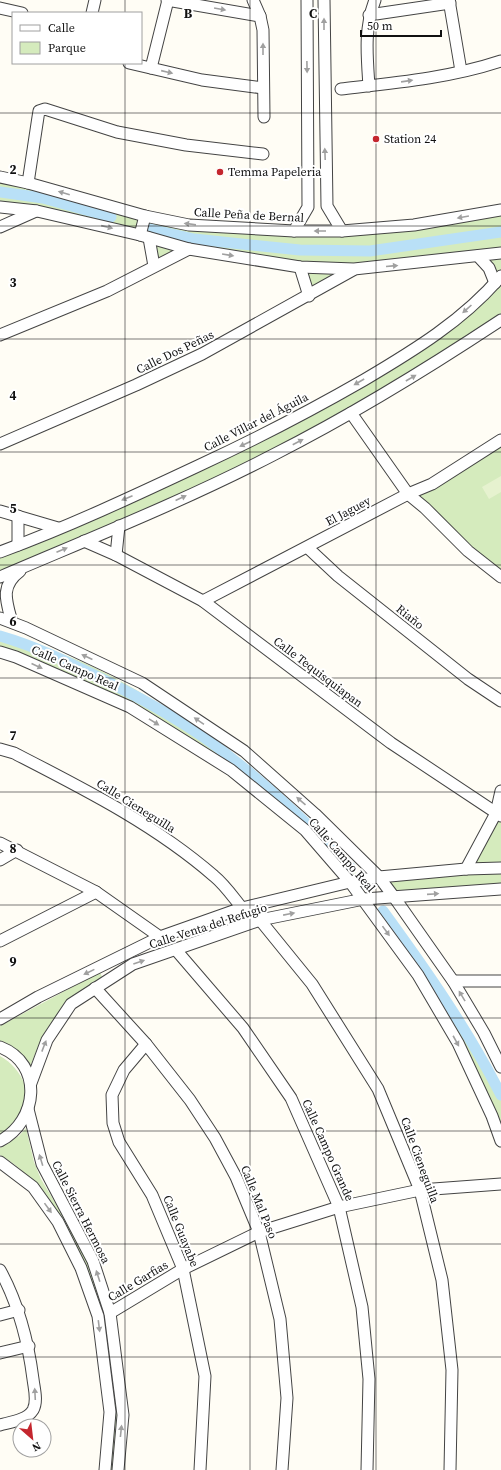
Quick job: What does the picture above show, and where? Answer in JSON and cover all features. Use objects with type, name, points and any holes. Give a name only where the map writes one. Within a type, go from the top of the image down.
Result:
[{"type":"street","points":[[92,12],[95,0]]},
{"type":"street","points":[[151,68],[168,0],[260,16]]},
{"type":"street","points":[[253,0],[260,16],[263,30],[264,117]]},
{"type":"street","points":[[294,231],[308,207],[306,0]]},
{"type":"street","points":[[324,0],[326,206],[342,231]]},
{"type":"street","points":[[369,86],[367,36],[369,15],[375,0]]},
{"type":"street","points":[[369,15],[450,2],[461,71]]},
{"type":"street","points":[[0,8],[18,12]]},
{"type":"street","points":[[341,89],[461,71],[501,61]]},
{"type":"street","points":[[133,64],[202,80],[263,88]]},
{"type":"street","points":[[28,183],[38,117],[40,111],[44,109],[117,132],[186,145],[263,154]]},
{"type":"street","points":[[308,116],[324,118]]},
{"type":"street","name":"Calle Peña de Bernal","points":[[0,177],[28,183],[145,216],[189,225],[294,231],[342,231],[414,225],[501,210]]},
{"type":"street","points":[[0,207],[37,211],[144,236],[189,249],[300,267],[354,269],[501,253]]},
{"type":"street","points":[[0,227],[37,211]]},
{"type":"street","points":[[145,216],[144,236],[154,266]]},
{"type":"street","points":[[0,335],[100,294],[189,249]]},
{"type":"street","points":[[478,256],[498,279]]},
{"type":"street","points":[[300,267],[309,296]]},
{"type":"street","name":"Calle Dos Peñas","points":[[0,444],[136,385],[202,354],[309,296],[354,269]]},
{"type":"street","name":"Calle Villar del Águila","points":[[0,552],[142,492],[262,436],[409,353],[458,316],[498,279]]},
{"type":"street","points":[[0,577],[119,526],[272,456],[351,413],[421,372],[501,320]]},
{"type":"street","points":[[351,413],[408,494],[425,508],[468,551],[501,577]]},
{"type":"street","name":"El Jaguey","points":[[203,601],[308,548],[408,494],[432,484],[501,440]]},
{"type":"street","points":[[0,511],[58,528]]},
{"type":"street","points":[[18,516],[18,545]]},
{"type":"street","points":[[116,555],[119,526]]},
{"type":"street","name":"Calle Tequisquiapan","points":[[84,541],[116,555],[203,601],[391,743],[498,814]]},
{"type":"street","name":"Riaño","points":[[308,548],[338,576],[449,665],[501,701]]},
{"type":"street","points":[[12,622],[5,593],[12,577],[26,566]]},
{"type":"street","name":"Calle Campo Real","points":[[0,618],[12,622],[142,683],[244,751],[315,814],[379,877],[394,897],[453,981],[484,1033],[501,1068]]},
{"type":"street","name":"Calle Campo Real","points":[[0,652],[16,657],[130,707],[231,770],[305,830],[364,899],[418,975],[458,1043],[492,1116],[501,1141]]},
{"type":"street","name":"Calle Cieneguilla","points":[[0,749],[14,753],[108,801],[161,834],[215,876],[242,908]]},
{"type":"street","points":[[466,869],[498,814],[501,791]]},
{"type":"street","points":[[0,843],[17,850],[96,892],[160,937]]},
{"type":"street","points":[[0,860],[17,850]]},
{"type":"street","name":"Calle Venta del Refugio","points":[[0,1019],[38,997],[160,937],[242,908],[350,882],[379,877],[466,869],[501,868]]},
{"type":"street","name":"Calle Venta del Refugio","points":[[31,1083],[47,1040],[72,1004],[133,964],[260,920],[364,899],[501,889]]},
{"type":"street","points":[[0,941],[96,892]]},
{"type":"street","name":"Calle Cieneguilla","points":[[260,920],[312,984],[378,1089],[420,1190],[442,1280],[451,1355],[450,1470]]},
{"type":"street","name":"Calle Campo Grande","points":[[176,950],[243,1028],[291,1098],[339,1207],[362,1307],[369,1379],[367,1470]]},
{"type":"street","points":[[453,981],[501,981]]},
{"type":"street","name":"Calle Mal Paso","points":[[95,988],[146,1044],[190,1100],[215,1138],[236,1177],[259,1232],[280,1319],[287,1398],[281,1469]]},
{"type":"street","name":"Calle Guayabe","points":[[146,1044],[124,1070],[112,1095],[113,1123],[119,1142],[152,1195],[184,1269],[205,1376],[200,1470]]},
{"type":"street","points":[[0,1047],[8,1050],[23,1064],[31,1083],[31,1103],[23,1122],[9,1136],[0,1141]]},
{"type":"street","name":"Calle Sierra Hermosa","points":[[28,1109],[42,1164],[93,1261],[110,1313],[123,1415],[118,1470]]},
{"type":"street","name":"Calle Sierra Hermosa","points":[[0,1162],[33,1187],[58,1222],[81,1268],[98,1316],[110,1412],[106,1470]]},
{"type":"street","name":"Calle Garfias","points":[[110,1313],[184,1269],[259,1232],[339,1207],[420,1190],[501,1184]]},
{"type":"street","points":[[0,1270],[19,1310],[29,1346],[36,1398],[33,1409],[24,1418],[0,1425]]},
{"type":"street","points":[[0,1315],[19,1310]]},
{"type":"street","points":[[0,1353],[29,1346]]},
{"type":"green space","points":[[0,177],[189,225],[342,231],[501,210],[501,320],[335,422],[0,577],[0,552],[142,492],[409,353],[495,283],[478,256],[354,269],[309,296],[300,267],[189,249],[154,266],[148,238],[0,207]]},
{"type":"green space","points":[[501,440],[501,577],[408,494]]},
{"type":"green space","points":[[501,476],[501,492],[489,499],[482,487]]},
{"type":"green space","points":[[0,632],[70,657],[109,675],[137,690],[193,727],[246,767],[319,832],[344,856],[357,874],[356,877],[308,830],[162,723],[0,650]]},
{"type":"green space","points":[[501,816],[501,889],[394,897],[379,877],[466,869]]},
{"type":"green space","points":[[380,909],[386,910],[463,1019],[487,1060],[501,1088],[501,1131],[485,1090],[378,912]]},
{"type":"green space","points":[[100,972],[102,977],[66,1005],[51,1023],[40,1042],[29,1069],[0,1043],[0,1026]]},
{"type":"green space","points":[[0,1056],[15,1068],[20,1076],[27,1093],[27,1102],[19,1120],[0,1137]]},
{"type":"green space","points":[[26,1128],[34,1162],[41,1179],[72,1231],[89,1266],[105,1313],[116,1379],[117,1412],[112,1470],[108,1470],[113,1415],[111,1364],[101,1313],[93,1289],[73,1242],[47,1200],[27,1175],[0,1155],[0,1148],[19,1136]]},
{"type":"waterway","points":[[0,192],[43,198],[111,217]]},
{"type":"waterway","points":[[150,229],[194,239],[300,250],[370,251],[501,232]]},
{"type":"waterway","points":[[0,636],[39,649],[76,666],[165,712],[190,728],[242,766],[261,782],[298,815],[351,868]]},
{"type":"waterway","points":[[383,911],[446,1001],[475,1047],[501,1095]]},
{"type":"place","name":"Station 24","points":[[376,139]]},
{"type":"place","name":"Temma Papeleria","points":[[220,172]]}]
